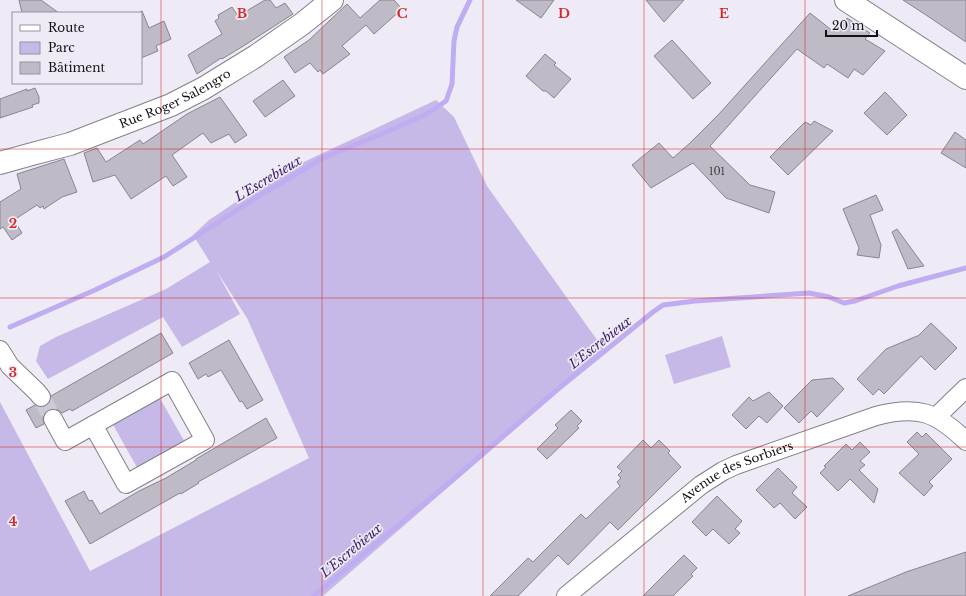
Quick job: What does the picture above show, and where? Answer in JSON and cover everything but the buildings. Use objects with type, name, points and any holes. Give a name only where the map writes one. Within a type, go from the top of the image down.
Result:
[{"type":"street","name":"Rue Roger Salengro","points":[[0,164],[70,144],[171,105],[204,88],[256,56],[302,24],[332,0]]},
{"type":"street","points":[[846,0],[966,78]]},
{"type":"street","points":[[873,0],[966,61]]},
{"type":"street","points":[[0,350],[10,366],[41,397]]},
{"type":"street","points":[[53,419],[65,441],[93,425],[172,381],[205,440],[126,484],[93,425]]},
{"type":"street","points":[[936,417],[966,388]]},
{"type":"street","name":"Avenue des Sorbiers","points":[[566,596],[701,485],[723,471],[736,465],[876,416],[901,411],[914,411],[936,417],[966,442]]},
{"type":"green space","points":[[436,100],[454,117],[487,186],[605,351],[323,596],[0,596],[0,402],[90,571],[309,458],[247,318],[216,270],[240,314],[182,347],[163,317],[48,379],[36,361],[40,346],[56,337],[166,289],[210,262],[193,235],[209,220],[276,175]]},
{"type":"green space","points":[[722,336],[731,367],[674,384],[665,355]]},
{"type":"green space","points":[[158,395],[186,444],[139,471],[111,421]]},
{"type":"waterway","name":"L'Escrebieux","points":[[10,327],[95,290],[164,257],[262,194],[325,157],[425,115],[446,101],[452,84],[454,41],[457,27],[470,0]]},
{"type":"waterway","name":"L'Escrebieux","points":[[314,596],[558,389],[663,305],[695,301],[809,293],[829,297],[844,303],[855,301],[898,286],[966,268]]},
{"type":"tunnel","points":[[41,397],[53,419]]}]
